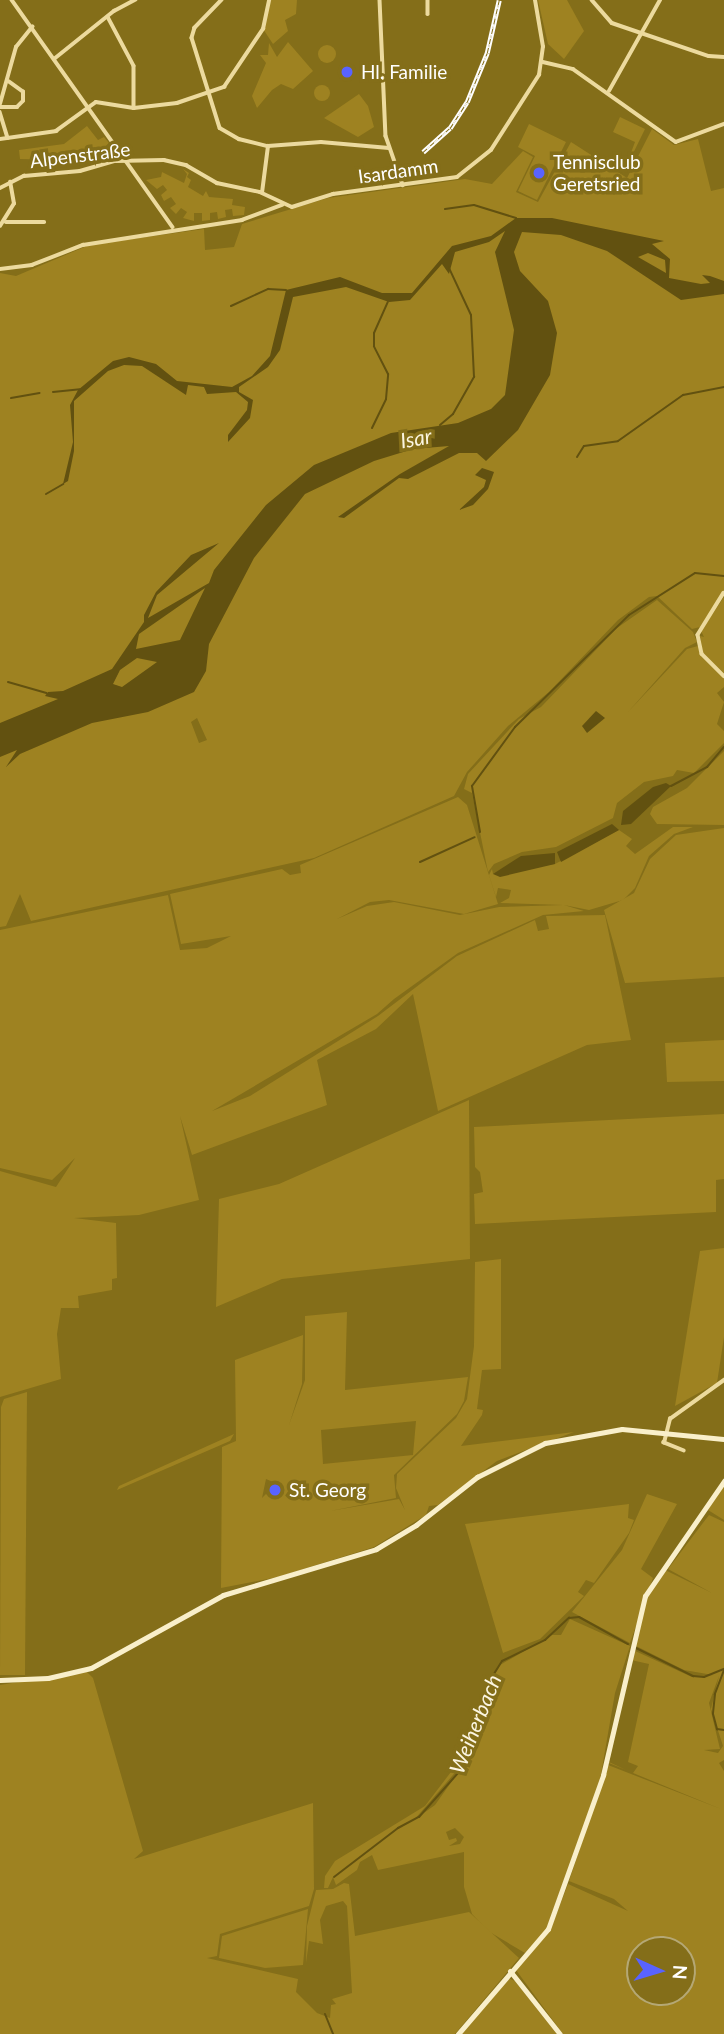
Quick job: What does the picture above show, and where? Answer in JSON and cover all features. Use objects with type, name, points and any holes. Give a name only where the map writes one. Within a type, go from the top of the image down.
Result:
[{"type":"main road","points":[[0,1680],[48,1678],[91,1668],[223,1595],[376,1549],[416,1525],[477,1477],[545,1443],[612,1430],[667,1431],[724,1439]]},
{"type":"main road","points":[[458,2034],[548,1929],[603,1775],[645,1595],[723,1482]]},
{"type":"main road","points":[[510,1971],[559,2034]]},
{"type":"street","points":[[12,0],[89,104],[173,227]]},
{"type":"street","points":[[54,59],[108,17],[135,0]]},
{"type":"street","points":[[222,0],[195,27],[192,38],[206,94],[220,128],[239,139],[268,146],[323,142],[389,148]]},
{"type":"street","points":[[0,139],[56,131],[75,121],[89,104],[104,101],[134,108],[206,94],[223,87],[267,21],[269,0]]},
{"type":"street","points":[[380,0],[389,148],[403,185]]},
{"type":"street","points":[[428,0],[428,14]]},
{"type":"street","points":[[535,0],[543,62],[573,69],[609,91],[676,142],[724,124]]},
{"type":"street","points":[[592,0],[612,23],[640,34],[724,57]]},
{"type":"street","points":[[609,91],[660,0]]},
{"type":"street","points":[[108,17],[134,66],[134,108]]},
{"type":"street","points":[[8,138],[0,108],[9,82],[16,47],[32,27]]},
{"type":"street","points":[[632,46],[634,32]]},
{"type":"street","name":"Isardamm","points":[[0,269],[32,265],[83,244],[173,227],[242,220],[282,205],[292,208],[333,194],[457,177],[483,160],[530,94],[543,62]]},
{"type":"street","points":[[0,108],[17,107],[23,101],[23,92],[9,82]]},
{"type":"street","points":[[262,193],[268,146]]},
{"type":"street","name":"Alpenstraße","points":[[0,188],[24,176],[130,163],[179,162],[217,183],[262,193],[282,205]]},
{"type":"street","points":[[0,226],[6,222],[14,204],[10,182]]},
{"type":"street","points":[[6,222],[44,222]]},
{"type":"street","points":[[724,593],[698,635],[702,654],[724,676]]},
{"type":"street","points":[[684,1451],[664,1443],[675,1412],[724,1380]]},
{"type":"shaded area","points":[[269,0],[297,0],[296,14],[285,20],[288,31],[273,44],[263,29]]},
{"type":"shaded area","points":[[538,0],[567,0],[584,31],[564,59],[548,44]]},
{"type":"shaded area","points":[[288,42],[313,71],[293,89],[281,84],[272,90],[257,108],[252,96],[266,63],[260,55],[268,55],[269,43],[277,57]]},
{"type":"shaded area","points":[[323,45],[331,45],[336,54],[334,61],[323,63],[318,58],[318,50]]},
{"type":"shaded area","points":[[319,85],[325,85],[330,93],[328,99],[319,101],[314,96],[314,90]]},
{"type":"shaded area","points":[[359,94],[368,106],[374,127],[358,137],[324,118]]},
{"type":"shaded area","points":[[620,117],[645,129],[623,174],[635,142],[613,132]]},
{"type":"shaded area","name":"Tennisclub Geretsried","points":[[529,124],[566,142],[537,200],[518,191],[535,156],[518,147]]},
{"type":"shaded area","points":[[87,126],[98,140],[104,137],[109,143],[100,151],[59,160],[20,159],[19,150],[64,144]]},
{"type":"shaded area","points":[[652,129],[674,145],[698,139],[711,191],[724,188],[724,590],[700,627],[692,629],[657,596],[649,597],[618,620],[549,692],[508,726],[467,772],[454,796],[314,858],[31,921],[20,894],[6,926],[0,927],[0,273],[16,276],[89,245],[204,229],[205,250],[234,247],[242,224],[328,198],[465,179],[492,184],[523,151],[533,157],[516,192],[538,202],[571,142],[627,178]],"holes":[[[197,718],[207,740],[199,743],[191,722]]]},
{"type":"shaded area","points":[[183,169],[189,173],[187,177],[191,180],[188,187],[203,196],[206,191],[209,197],[233,199],[232,205],[245,207],[244,215],[233,216],[232,209],[225,210],[226,217],[218,219],[217,212],[210,213],[210,220],[202,221],[202,213],[194,213],[194,221],[183,218],[187,212],[181,208],[176,214],[170,208],[176,204],[171,197],[164,201],[161,195],[167,190],[163,185],[157,189],[146,180],[161,177],[162,172],[184,183],[187,174]]},
{"type":"shaded area","points":[[724,597],[724,673],[703,654],[700,636],[704,637],[701,631]]},
{"type":"shaded area","points":[[657,600],[693,632],[697,642],[685,648],[628,712],[687,649],[698,646],[724,677],[724,687],[717,693],[724,702],[717,724],[724,731],[724,743],[694,773],[677,770],[673,776],[644,782],[617,803],[613,818],[556,847],[522,852],[494,864],[488,872],[472,793],[464,789],[468,774],[519,719],[541,707],[617,628]]},
{"type":"shaded area","points":[[724,751],[724,825],[657,824],[650,814],[653,807],[687,788]]},
{"type":"shaded area","points":[[458,797],[467,805],[498,904],[464,914],[389,900],[370,902],[337,919],[367,906],[394,902],[460,915],[499,907],[563,905],[500,903],[509,898],[511,890],[498,888],[496,897],[489,875],[492,869],[493,874],[555,864],[619,830],[632,839],[626,846],[635,854],[673,827],[693,827],[674,834],[649,856],[635,888],[623,900],[589,910],[564,905],[584,911],[543,915],[458,953],[377,1014],[212,1111],[250,1096],[378,1016],[457,956],[535,920],[538,931],[549,929],[546,916],[605,915],[631,1040],[587,1045],[438,1111],[413,994],[376,1029],[317,1060],[327,1105],[192,1155],[180,1116],[199,1200],[139,1215],[74,1218],[116,1223],[117,1278],[112,1279],[112,1290],[78,1296],[79,1308],[61,1308],[57,1334],[61,1379],[0,1397],[0,1171],[56,1187],[75,1158],[52,1180],[0,1168],[0,930],[168,895],[180,950],[207,948],[231,936],[181,944],[170,894],[282,869],[290,875],[301,873],[300,865]]},
{"type":"shaded area","points":[[724,828],[724,977],[625,983],[604,910],[634,893],[650,859],[676,835]]},
{"type":"shaded area","points":[[724,1040],[724,1081],[667,1082],[665,1043]]},
{"type":"shaded area","points":[[469,1100],[470,1259],[282,1279],[216,1307],[219,1199],[279,1184]]},
{"type":"shaded area","points":[[724,1114],[724,1179],[716,1180],[716,1212],[475,1224],[474,1194],[483,1192],[480,1172],[475,1167],[474,1127]]},
{"type":"shaded area","points":[[724,1248],[724,1337],[717,1383],[675,1406],[700,1251]]},
{"type":"shaded area","points":[[501,1259],[501,1369],[482,1370],[477,1409],[483,1410],[482,1415],[461,1446],[574,1432],[497,1461],[438,1505],[429,1506],[426,1515],[374,1547],[278,1577],[221,1588],[222,1447],[236,1441],[235,1360],[303,1335],[302,1384],[289,1425],[305,1380],[305,1316],[347,1312],[345,1390],[468,1377],[464,1401],[457,1414],[394,1475],[396,1498],[330,1511],[399,1499],[405,1510],[396,1488],[397,1474],[456,1418],[467,1399],[474,1346],[475,1262]],"holes":[[[416,1421],[413,1455],[323,1464],[321,1430]],[[266,1479],[282,1486],[278,1497],[266,1494],[262,1498]]]},
{"type":"shaded area","points":[[27,1392],[25,1675],[0,1675],[1,1407],[4,1399]]},
{"type":"shaded area","points":[[234,1434],[230,1441],[117,1490],[119,1486]]},
{"type":"shaded area","points":[[724,1485],[724,1520],[708,1510]]},
{"type":"shaded area","points":[[647,1494],[677,1504],[641,1569],[653,1578],[630,1643],[572,1612],[622,1550]]},
{"type":"shaded area","points":[[629,1504],[628,1518],[634,1520],[629,1533],[594,1583],[586,1580],[578,1592],[584,1596],[540,1639],[503,1653],[465,1524]]},
{"type":"shaded area","points":[[709,1515],[724,1522],[724,1760],[719,1763],[724,1771],[724,2034],[563,2034],[516,1970],[550,1931],[568,1884],[628,1911],[614,1899],[569,1881],[608,1765],[721,1809],[633,1773],[638,1766],[628,1762],[649,1664],[631,1660],[609,1762],[626,1770],[609,1763],[608,1761],[633,1650],[692,1677],[713,1675],[684,1670],[636,1646],[647,1597],[665,1570],[712,1593],[668,1569]],"holes":[[[719,1676],[711,1709],[723,1746],[718,1753],[704,1750],[720,1749],[709,1703]]]},
{"type":"shaded area","points":[[570,1619],[630,1646],[615,1693],[600,1780],[546,1930],[525,1953],[488,1931],[472,1914],[464,1887],[464,1852],[378,1870],[372,1855],[360,1862],[357,1870],[336,1885],[333,1877],[328,1888],[324,1888],[325,1876],[335,1861],[425,1806],[454,1768],[487,1684],[459,1768],[414,1820],[435,1805],[462,1767],[488,1687],[500,1665],[552,1635],[561,1635]],"holes":[[[455,1828],[464,1837],[460,1844],[449,1846],[457,1841],[456,1838],[449,1840],[446,1832]]]},
{"type":"shaded area","points":[[86,1671],[93,1678],[143,1851],[134,1859],[313,1803],[314,1889],[309,1906],[220,1934],[217,1956],[207,1958],[298,1979],[296,1992],[317,2013],[330,2018],[331,2005],[336,2004],[332,1999],[352,1993],[347,1906],[343,1901],[326,1906],[320,1920],[323,1944],[309,1941],[306,1963],[307,1926],[316,1890],[333,1889],[344,1883],[349,1884],[355,1936],[469,1912],[519,1958],[455,2034],[0,2034],[0,1685]]},
{"type":"shaded area","points":[[308,1909],[303,1965],[265,1968],[219,1958],[222,1936]]},
{"type":"shaded area","points":[[508,1978],[515,1981],[557,2034],[461,2034]]},
{"type":"water","name":"Isar","points":[[516,218],[552,218],[664,241],[652,244],[670,259],[669,278],[701,284],[710,283],[702,275],[710,276],[724,281],[724,294],[681,300],[607,251],[561,235],[522,232],[514,252],[520,271],[548,301],[557,333],[550,375],[518,430],[486,461],[477,453],[459,453],[408,479],[399,478],[344,518],[338,517],[400,474],[449,446],[413,449],[374,461],[305,494],[254,558],[209,644],[206,671],[194,692],[148,712],[92,723],[20,754],[6,767],[17,750],[0,757],[0,723],[58,699],[45,696],[48,692],[63,691],[112,669],[144,622],[144,615],[156,592],[191,555],[219,543],[157,595],[148,618],[209,583],[214,570],[266,505],[314,465],[391,433],[458,423],[491,409],[505,395],[514,330],[495,252],[505,231],[489,242],[455,252],[449,274],[442,264],[410,300],[389,302],[346,287],[293,297],[280,350],[268,367],[239,387],[239,392],[253,400],[250,418],[228,442],[228,435],[247,410],[248,402],[236,392],[207,394],[204,387],[188,385],[186,395],[142,366],[124,365],[108,371],[74,401],[74,451],[68,481],[63,484],[73,442],[70,405],[78,390],[113,361],[129,357],[156,364],[177,381],[232,387],[252,376],[270,356],[286,290],[340,277],[382,293],[412,293],[452,246],[491,236]],"holes":[[[648,253],[665,260],[666,273],[638,257]],[[205,588],[180,640],[136,649],[139,634]],[[137,658],[157,662],[122,687],[113,684],[120,670]]]},
{"type":"water","points":[[482,468],[494,472],[488,489],[473,505],[459,510],[484,487],[486,480],[475,475]]},
{"type":"water","points":[[596,711],[605,718],[587,733],[582,726]]},
{"type":"water","points":[[666,783],[671,786],[631,824],[621,825],[623,811],[653,787]]},
{"type":"water","points":[[612,824],[619,830],[561,862],[557,852]]},
{"type":"water","points":[[555,853],[555,864],[500,877],[493,874],[521,856]]},
{"type":"waterway","points":[[445,209],[474,205],[516,218]]},
{"type":"waterway","name":"Isar","points":[[440,425],[453,414],[474,377],[471,315],[449,268]]},
{"type":"waterway","points":[[231,306],[268,289],[286,290]]},
{"type":"waterway","points":[[372,428],[386,399],[388,374],[374,346],[374,333],[388,302]]},
{"type":"waterway","points":[[577,457],[584,446],[618,441],[683,395],[724,387]]},
{"type":"waterway","points":[[53,392],[80,389]]},
{"type":"waterway","points":[[11,398],[40,393]]},
{"type":"waterway","points":[[46,494],[63,484]]},
{"type":"waterway","points":[[480,832],[472,786],[515,727],[629,615],[695,573],[724,576]]},
{"type":"waterway","points":[[8,682],[46,693]]},
{"type":"waterway","points":[[671,786],[707,767],[724,747]]},
{"type":"waterway","points":[[420,862],[475,837]]},
{"type":"waterway","name":"Weiherbach","points":[[334,1877],[398,1828],[419,1817],[459,1772],[487,1685],[502,1661],[545,1640],[569,1618],[579,1617],[628,1644]]},
{"type":"waterway","name":"Weiherbach","points":[[636,1648],[693,1676],[704,1677],[724,1669]]},
{"type":"waterway","points":[[724,1670],[715,1694],[713,1714],[717,1729],[724,1730]]},
{"type":"waterway","name":"Weiherbach","points":[[325,2014],[333,2034]]},
{"type":"railway","points":[[423,152],[450,128],[467,102],[487,53],[499,0]]},
{"type":"place","name":"Hl. Familie","points":[[347,72]]},
{"type":"place","name":"Tennisclub Geretsried","points":[[539,173]]},
{"type":"place","name":"St. Georg","points":[[275,1490]]}]
